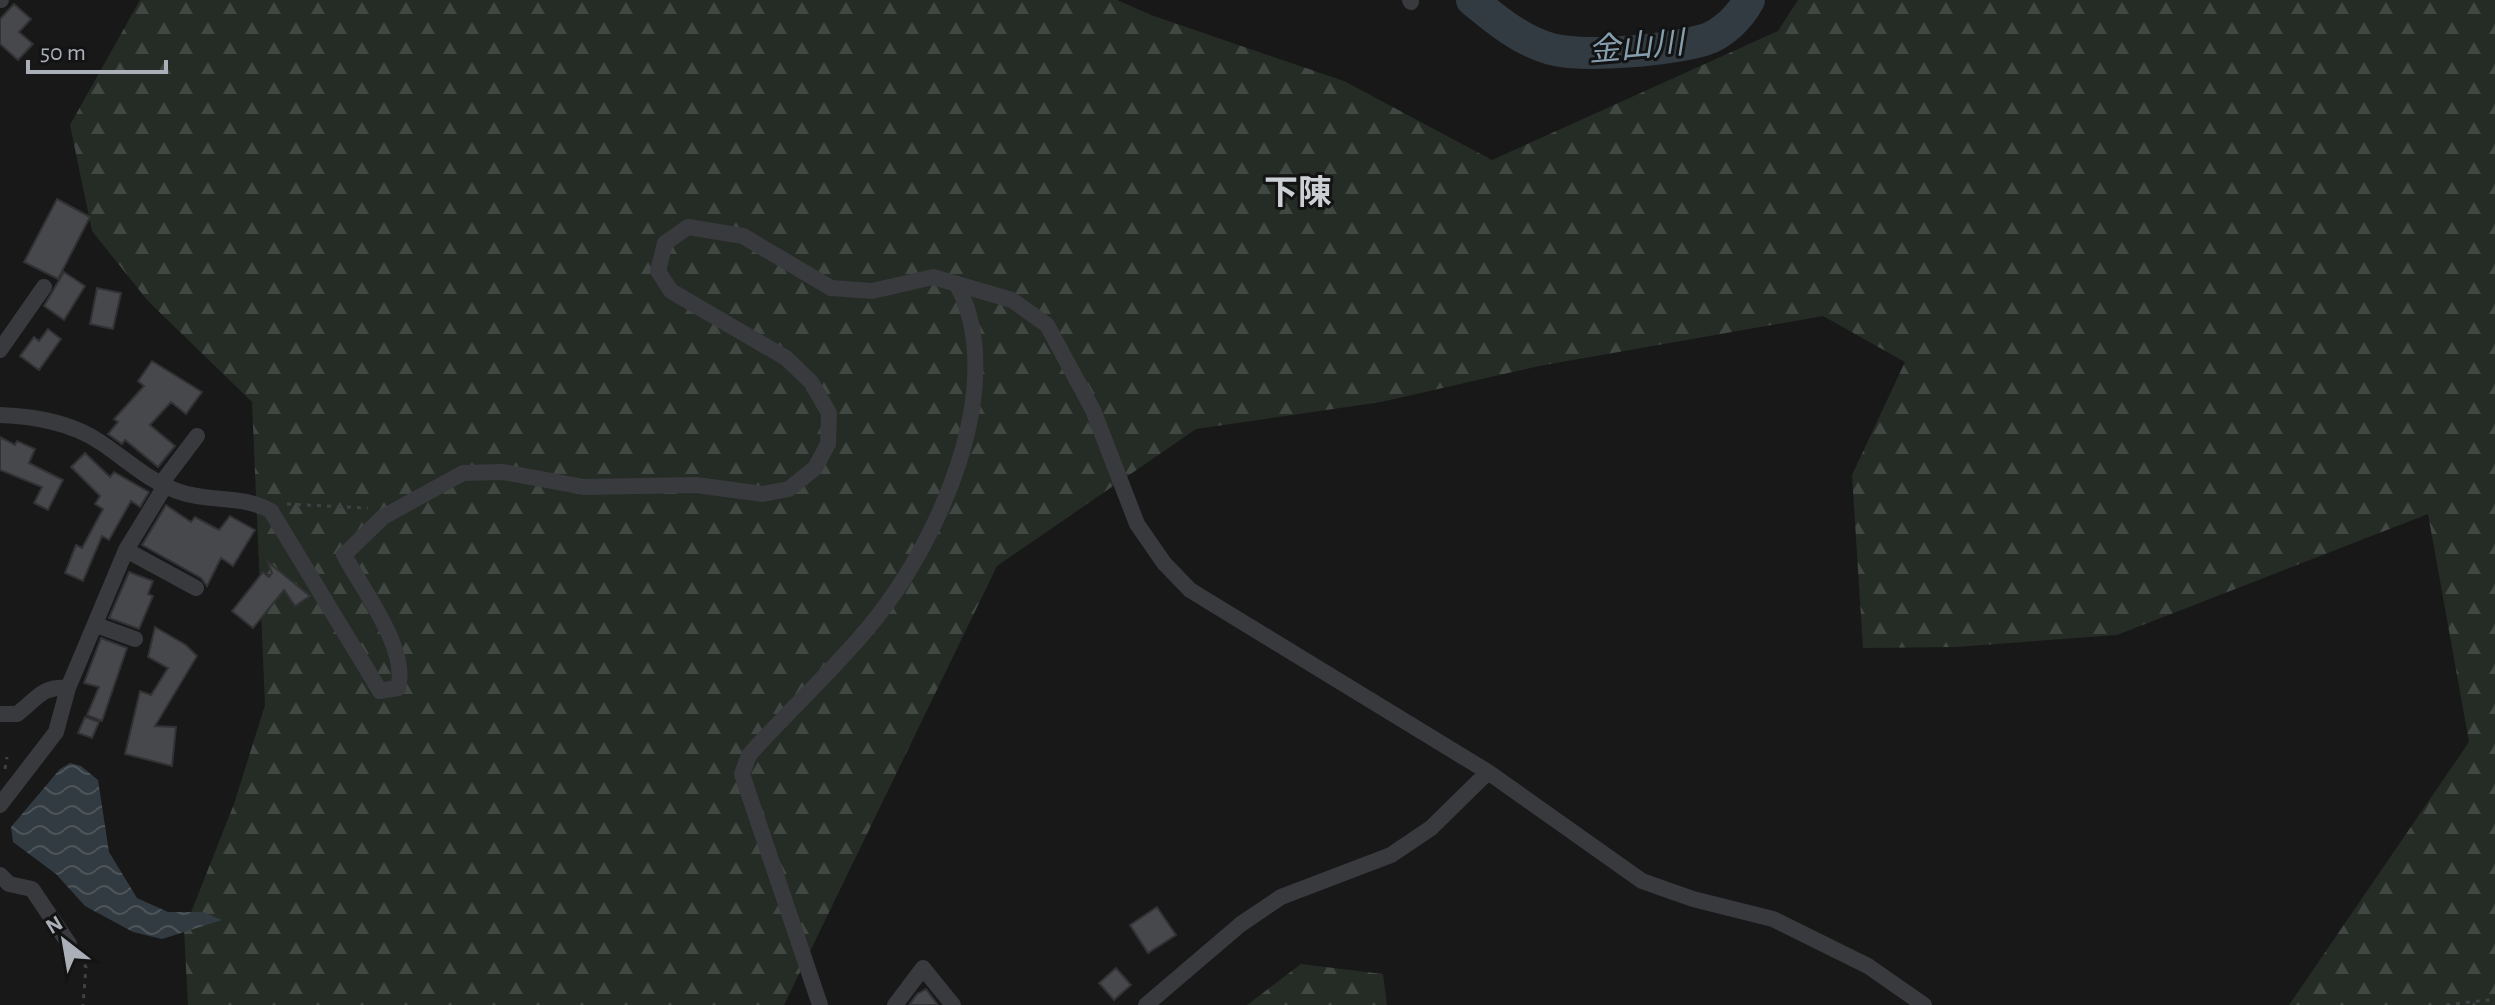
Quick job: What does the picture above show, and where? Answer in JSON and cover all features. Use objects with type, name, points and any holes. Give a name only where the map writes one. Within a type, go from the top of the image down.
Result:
[{"type":"street","points":[[0,415],[24,416],[83,432],[163,486],[215,501],[242,499],[271,511],[380,691],[398,688],[402,676],[399,656],[344,555],[383,517],[463,473],[503,472],[584,487],[696,485],[763,494],[789,489],[815,468],[828,444],[829,413],[811,382],[786,358],[671,291],[658,271],[665,243],[688,227],[743,236],[831,288],[853,292],[933,277],[1012,300],[1047,325],[1093,410],[1137,524],[1164,563],[1190,590],[1488,772],[1642,881],[1796,929],[1868,966],[1924,1005]]},
{"type":"street","points":[[820,1005],[742,774],[749,755],[874,621],[920,553],[961,461],[972,408],[974,351],[969,308],[957,285]]},
{"type":"street","points":[[0,350],[44,287]]},
{"type":"street","points":[[0,805],[56,732],[68,688],[126,550],[163,486],[197,436]]},
{"type":"street","points":[[126,550],[196,588]]},
{"type":"street","points":[[96,625],[135,639]]},
{"type":"street","points":[[0,714],[17,714],[42,691],[53,686],[68,688]]},
{"type":"street","points":[[1146,1005],[1241,924],[1281,897],[1391,855],[1431,828],[1488,772]]},
{"type":"street","points":[[0,875],[9,884],[32,889],[69,944]]},
{"type":"street","points":[[895,1005],[923,968],[953,1005]]},
{"type":"path","points":[[286,504],[376,508]]},
{"type":"path","points":[[69,944],[86,967],[83,1005]]},
{"type":"path","points":[[2446,1005],[2495,999]]},
{"type":"green space","points":[[140,0],[1117,0],[1151,15],[1344,81],[1492,160],[1778,31],[1798,0],[2495,0],[2495,1005],[2289,1005],[2469,742],[2428,514],[2117,635],[1955,647],[1863,648],[1852,475],[1905,362],[1823,316],[1539,366],[1381,402],[1196,429],[997,566],[784,1005],[188,1005],[184,930],[234,804],[265,705],[252,402],[148,301],[92,231],[70,125]]},
{"type":"green space","points":[[1301,964],[1383,974],[1387,1005],[1247,1005]]},
{"type":"water","points":[[70,763],[81,766],[98,780],[109,852],[137,898],[168,912],[203,912],[222,920],[162,939],[133,932],[85,906],[56,874],[13,842],[11,827],[60,769]]},
{"type":"building","points":[[14,4],[31,19],[19,32],[33,44],[18,60],[0,44],[0,19]]},
{"type":"building","points":[[57,199],[90,217],[58,279],[24,262]]},
{"type":"building","points":[[64,272],[85,286],[64,320],[44,306]]},
{"type":"building","points":[[97,288],[121,293],[113,329],[90,324]]},
{"type":"building","points":[[48,329],[61,339],[39,370],[20,356],[34,337],[39,341]]},
{"type":"building","points":[[152,361],[202,392],[186,414],[171,402],[150,425],[175,446],[158,467],[125,440],[122,444],[108,434],[118,422],[114,419],[144,386],[138,381]]},
{"type":"building","points":[[0,437],[15,445],[17,441],[35,449],[29,463],[63,480],[48,510],[34,503],[42,487],[0,470]]},
{"type":"building","points":[[85,453],[110,477],[114,472],[149,492],[140,507],[131,501],[109,540],[102,536],[83,581],[65,573],[76,545],[82,548],[103,509],[95,504],[100,496],[71,467]]},
{"type":"building","points":[[166,505],[191,522],[195,517],[219,530],[230,516],[255,530],[233,566],[221,558],[207,586],[201,578],[142,545]]},
{"type":"building","points":[[268,562],[310,596],[295,606],[284,590],[253,628],[232,611],[263,572],[269,577],[272,573]]},
{"type":"building","points":[[129,572],[153,581],[148,594],[153,596],[139,629],[109,618]]},
{"type":"building","points":[[155,627],[186,645],[197,656],[155,726],[176,727],[172,766],[125,754],[140,691],[151,695],[168,668],[148,657]]},
{"type":"building","points":[[101,638],[127,648],[102,721],[87,715],[99,687],[84,683]]},
{"type":"building","points":[[85,717],[99,722],[92,738],[78,733]]},
{"type":"building","points":[[1157,907],[1176,935],[1148,953],[1130,925]]},
{"type":"building","points":[[1116,968],[1131,985],[1114,1000],[1099,983]]},
{"type":"building","points":[[926,989],[938,1005],[909,1005],[917,994]]},
{"type":"waterway","name":"金山川","points":[[1472,0],[1529,41],[1551,49],[1585,53],[1649,50],[1704,40],[1730,24],[1749,0]]},
{"type":"district","name":"下陳","points":[[1298,192]]}]
